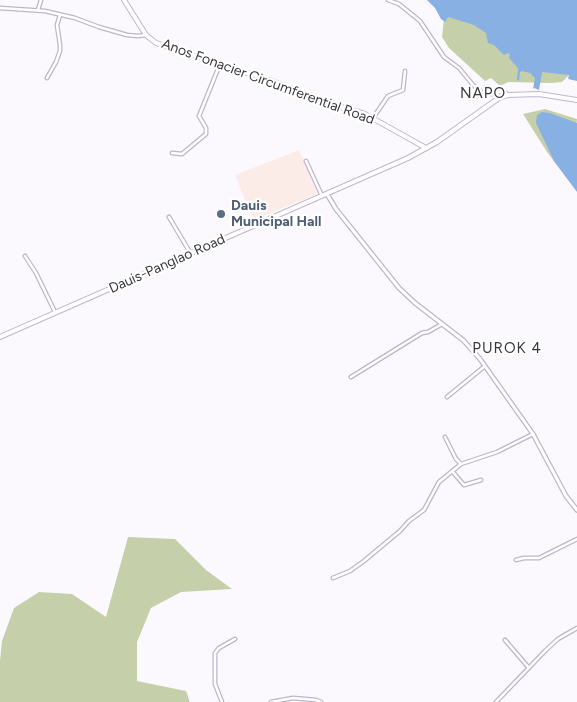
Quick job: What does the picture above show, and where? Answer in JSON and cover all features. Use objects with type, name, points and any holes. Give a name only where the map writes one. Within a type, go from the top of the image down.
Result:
[{"type":"main road","name":"Anos Fonacier Circumferential Road","points":[[124,0],[146,35],[156,43],[272,81],[373,118],[426,148]]},
{"type":"main road","name":"Dauis-Panglao Road","points":[[0,337],[327,194],[426,148],[495,100],[508,95],[546,94],[577,100]]},
{"type":"street","points":[[38,10],[41,0]]},
{"type":"street","points":[[388,0],[398,4],[420,21],[444,58],[459,68],[473,85],[482,92],[492,94],[506,91],[508,95]]},
{"type":"street","points":[[0,8],[38,10],[60,14],[126,35],[146,35]]},
{"type":"street","points":[[47,78],[60,51],[57,25],[60,14]]},
{"type":"street","points":[[172,153],[182,154],[206,134],[206,128],[199,116],[220,64]]},
{"type":"street","points":[[373,118],[388,96],[403,90],[402,80],[404,71]]},
{"type":"street","points":[[306,161],[322,196]]},
{"type":"street","points":[[327,194],[336,209],[399,288],[415,303],[463,340],[485,366],[533,434],[566,496],[577,510]]},
{"type":"street","points":[[169,217],[191,254]]},
{"type":"street","points":[[25,256],[36,272],[56,314]]},
{"type":"street","points":[[351,377],[422,333],[428,332],[442,324]]},
{"type":"street","points":[[446,397],[485,366]]},
{"type":"street","points":[[333,578],[350,571],[364,561],[424,510],[439,482],[461,464],[497,452],[533,434]]},
{"type":"street","points":[[445,437],[456,459],[461,464]]},
{"type":"street","points":[[452,471],[464,485],[480,480]]},
{"type":"street","points":[[516,560],[539,558],[577,539]]},
{"type":"street","points":[[496,702],[558,639],[577,628]]},
{"type":"street","points":[[222,702],[215,684],[215,653],[235,639]]},
{"type":"street","points":[[505,640],[529,668]]},
{"type":"street","points":[[271,702],[293,698],[321,702]]},
{"type":"shaded area","points":[[299,150],[317,194],[253,220],[235,175]]},
{"type":"green space","points":[[450,14],[457,15],[569,75],[562,82],[551,83],[508,82],[500,86],[491,78],[485,81],[449,48],[442,37],[444,19]]},
{"type":"green space","points":[[545,109],[577,119],[575,146],[577,189],[547,152],[523,114]]},
{"type":"green space","points":[[128,537],[175,539],[206,570],[232,589],[181,592],[151,608],[137,642],[137,681],[186,691],[190,702],[0,702],[2,641],[14,608],[39,592],[72,594],[106,617]]},
{"type":"water","points":[[427,0],[577,0],[577,81],[568,79],[569,75],[542,72],[539,90],[533,89],[535,78],[530,73],[522,71],[520,72],[519,81],[517,80],[518,68],[509,58],[510,55],[508,53],[504,55],[494,45],[488,43],[486,33],[474,25],[448,17],[445,22]]},
{"type":"water","points":[[542,112],[577,123],[577,192],[554,161],[536,123],[537,115]]},
{"type":"place","name":"Dauis Municipal Hall","points":[[221,214]]},
{"type":"district","name":"NAPO","points":[[483,94]]},
{"type":"district","name":"PUROK 4","points":[[507,349]]}]
